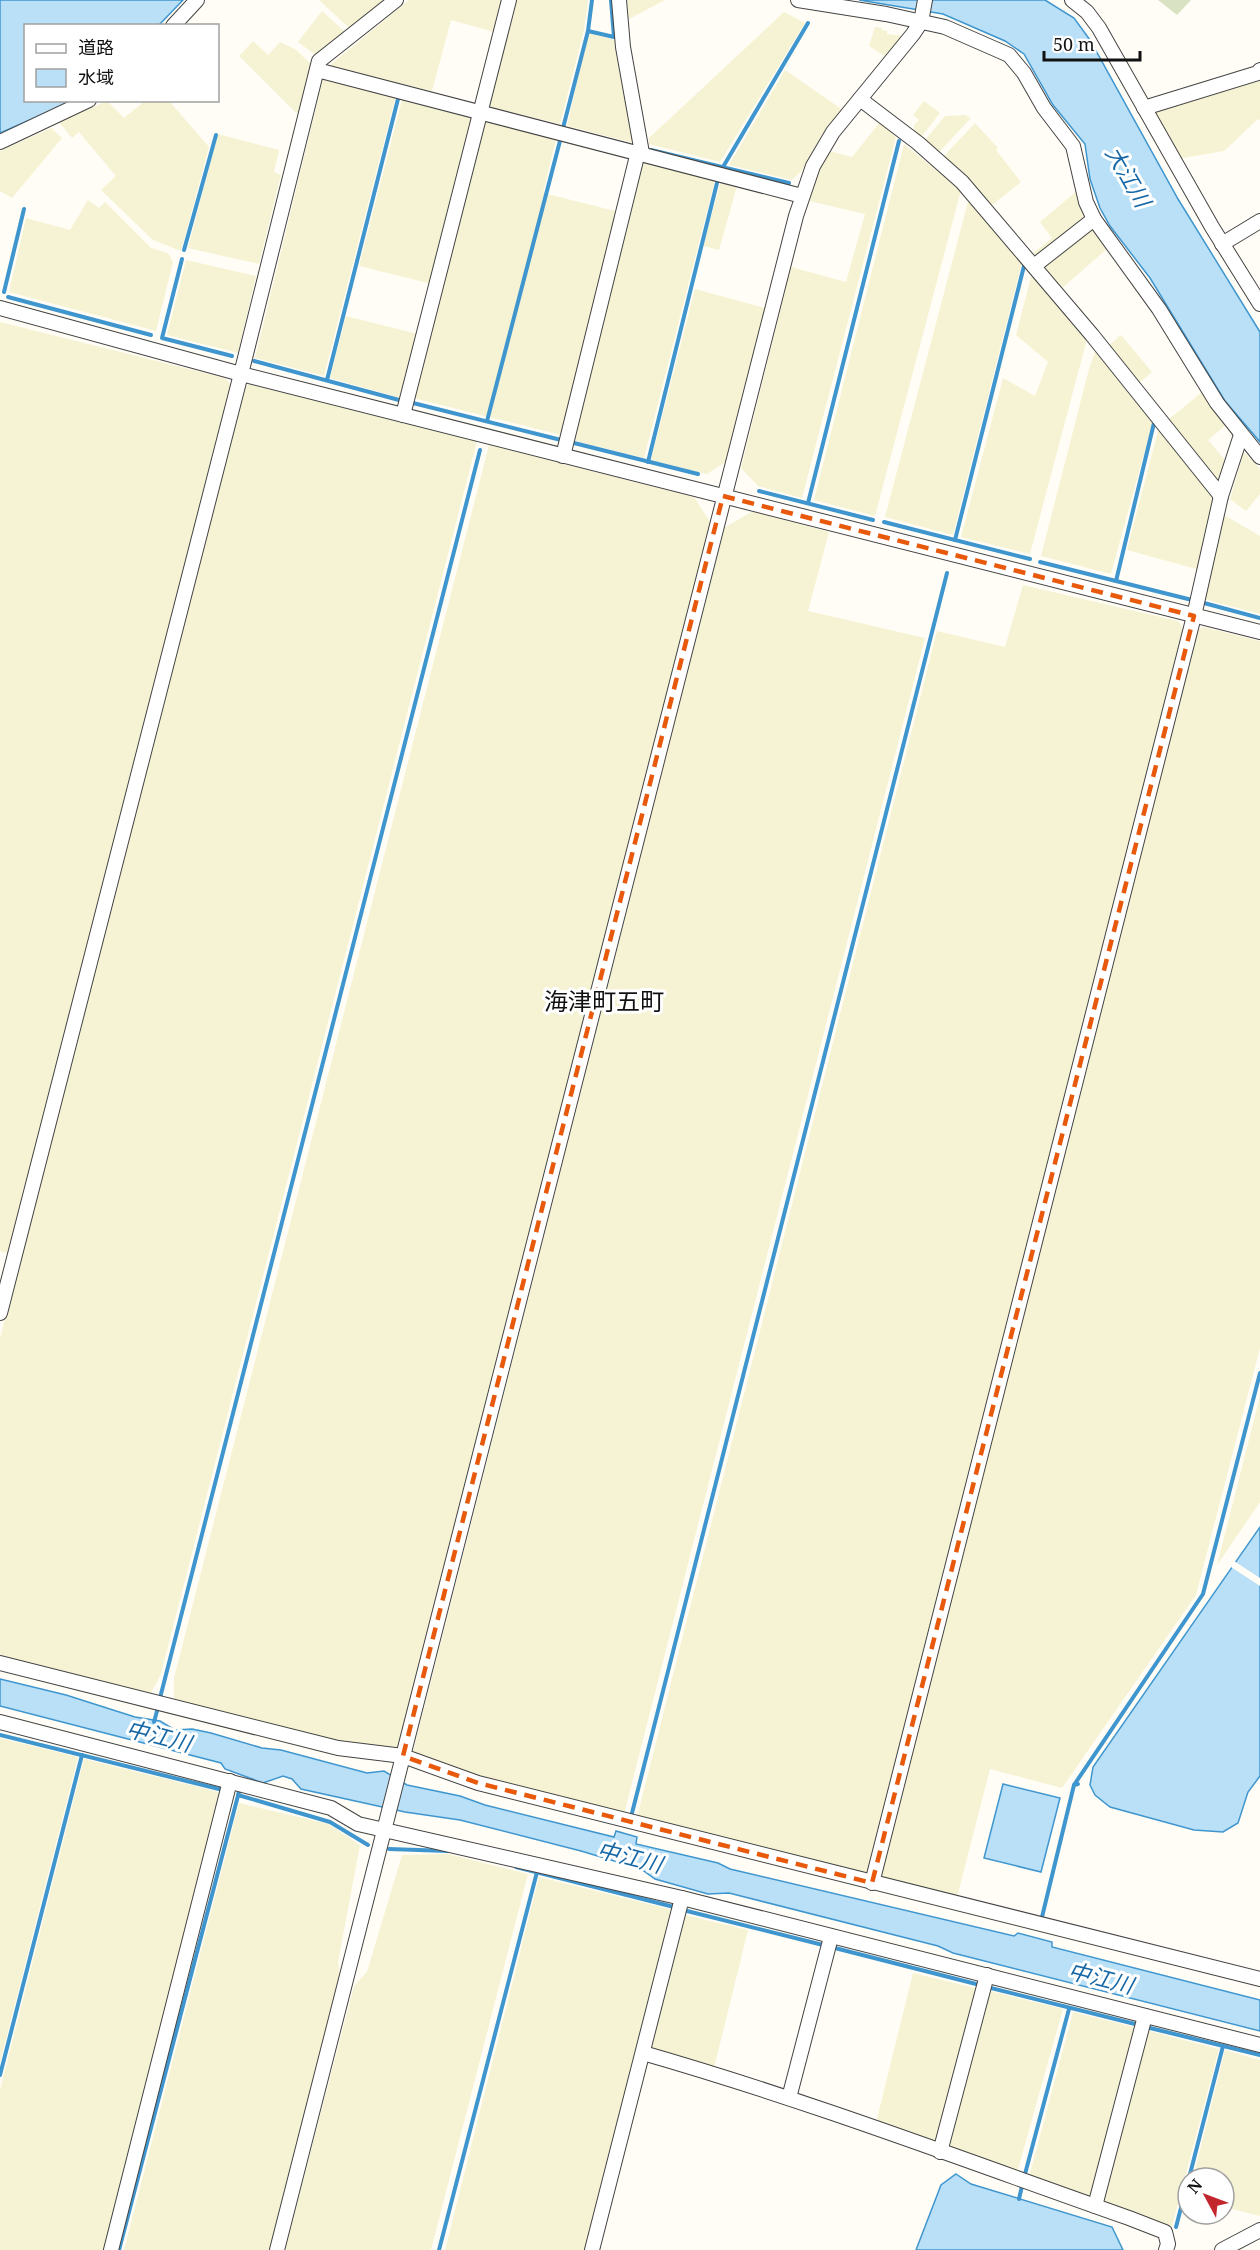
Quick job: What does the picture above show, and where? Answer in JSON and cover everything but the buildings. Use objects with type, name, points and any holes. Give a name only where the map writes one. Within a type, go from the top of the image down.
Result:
[{"type":"street","points":[[175,24],[197,0]]},
{"type":"street","points":[[0,1313],[7,1258],[241,374],[319,61],[396,0]]},
{"type":"street","points":[[403,415],[509,0]]},
{"type":"street","points":[[563,456],[640,152],[623,47],[619,0]]},
{"type":"street","points":[[798,0],[922,20],[945,27],[1008,55],[1024,73],[1044,108],[1073,146],[1086,202],[1094,219],[1159,309],[1217,403],[1260,457]]},
{"type":"street","points":[[277,2250],[723,496],[802,196],[813,166],[833,132],[889,65],[922,20],[925,0]]},
{"type":"street","points":[[1073,0],[1088,12],[1099,28],[1222,244],[1255,283],[1260,304]]},
{"type":"street","points":[[317,70],[640,152],[802,196]]},
{"type":"street","points":[[1144,108],[1258,73],[1260,70]]},
{"type":"street","points":[[860,99],[918,143],[962,182],[1034,266],[1221,496]]},
{"type":"street","points":[[0,142],[85,102]]},
{"type":"street","points":[[1034,266],[1094,219]]},
{"type":"street","points":[[1222,244],[1260,221]]},
{"type":"street","points":[[0,309],[241,374],[1260,633]]},
{"type":"street","points":[[872,1883],[1194,616],[1221,496],[1241,435]]},
{"type":"street","points":[[0,1663],[338,1748],[402,1761],[478,1783],[1260,1979]]},
{"type":"street","points":[[0,1722],[331,1808],[358,1824],[385,1831],[682,1898],[1260,2045]]},
{"type":"street","points":[[111,2250],[230,1781]]},
{"type":"street","points":[[592,2250],[682,1898]]},
{"type":"street","points":[[789,2098],[831,1937]]},
{"type":"street","points":[[940,2152],[987,1975]]},
{"type":"street","points":[[1095,2206],[1145,2016]]},
{"type":"street","points":[[643,2053],[727,2077],[789,2098],[1165,2232],[1168,2244],[1166,2250]]},
{"type":"street","points":[[1222,2250],[1260,2230]]},
{"type":"highlighted area","points":[[723,496],[1194,616],[872,1883],[478,1783],[403,1756]]},
{"type":"shaded area","points":[[319,0],[387,0],[351,28]]},
{"type":"shaded area","points":[[409,0],[506,0],[498,33],[451,20],[432,91],[329,66]]},
{"type":"shaded area","points":[[515,0],[588,0],[584,30],[560,124],[487,106]]},
{"type":"shaded area","points":[[627,0],[665,0],[629,19]]},
{"type":"shaded area","points":[[322,11],[344,31],[343,35],[317,56],[298,42]]},
{"type":"shaded area","points":[[784,12],[805,23],[720,162],[649,144],[649,138]]},
{"type":"shaded area","points":[[875,27],[882,28],[887,31],[887,34],[903,36],[886,57],[869,46]]},
{"type":"shaded area","points":[[588,33],[615,40],[634,143],[567,126]]},
{"type":"shaded area","points":[[253,41],[268,55],[280,42],[295,49],[313,66],[299,113],[295,112],[239,56]]},
{"type":"shaded area","points":[[785,70],[843,110],[822,134],[803,169],[792,180],[729,165]]},
{"type":"shaded area","points":[[324,75],[396,95],[324,376],[255,358]]},
{"type":"shaded area","points":[[1260,76],[1260,120],[1258,119],[1224,151],[1177,159],[1151,113],[1153,109]]},
{"type":"shaded area","points":[[403,96],[476,115],[432,284],[359,266]]},
{"type":"shaded area","points":[[924,101],[940,113],[922,136],[917,137],[914,134],[914,125],[919,120],[913,115]]},
{"type":"shaded area","points":[[105,102],[108,102],[124,118],[144,102],[170,102],[209,147],[181,251],[153,240],[101,190],[116,176],[79,132],[72,138],[59,122]]},
{"type":"shaded area","points":[[965,115],[971,118],[939,152],[936,153],[925,144],[925,140],[945,116]]},
{"type":"shaded area","points":[[484,118],[557,135],[543,193],[619,212],[561,435],[413,398]]},
{"type":"shaded area","points":[[880,122],[896,137],[802,498],[758,486],[741,468],[791,267],[846,282],[865,214],[809,201],[818,170],[829,151],[852,157]]},
{"type":"shaded area","points":[[975,123],[998,148],[996,150],[1021,182],[992,205],[943,157]]},
{"type":"shaded area","points":[[51,128],[62,138],[12,198],[0,191],[0,151]]},
{"type":"shaded area","points":[[218,134],[279,150],[274,172],[281,175],[259,264],[188,248]]},
{"type":"shaded area","points":[[904,144],[961,190],[875,516],[814,500]]},
{"type":"shaded area","points":[[641,160],[715,180],[644,458],[572,440]]},
{"type":"shaded area","points":[[721,181],[737,186],[719,250],[703,246]]},
{"type":"shaded area","points":[[1078,190],[1089,217],[1036,260],[1032,254],[1052,238],[1040,222]]},
{"type":"shaded area","points":[[969,198],[1022,262],[953,535],[885,517]]},
{"type":"shaded area","points":[[88,200],[99,208],[105,202],[151,248],[168,253],[173,262],[156,331],[9,292],[26,218],[70,230]]},
{"type":"shaded area","points":[[1093,227],[1108,248],[1061,289],[1043,265]]},
{"type":"shaded area","points":[[186,260],[256,276],[238,353],[167,335]]},
{"type":"shaded area","points":[[1032,273],[1087,339],[1030,554],[961,537],[1003,378],[1035,396],[1048,362],[1016,335]]},
{"type":"shaded area","points":[[695,289],[765,308],[727,461],[707,474],[651,460]]},
{"type":"shaded area","points":[[346,316],[418,334],[401,398],[330,378]]},
{"type":"shaded area","points":[[0,322],[225,378],[233,388],[12,1250],[6,1253],[0,1251]]},
{"type":"shaded area","points":[[1121,335],[1152,372],[1139,383],[1108,346]]},
{"type":"shaded area","points":[[1095,352],[1153,421],[1111,574],[1041,556]]},
{"type":"shaded area","points":[[251,383],[477,441],[161,1674],[149,1697],[0,1658],[0,1338],[242,389]]},
{"type":"shaded area","points":[[1202,392],[1227,424],[1208,440],[1229,465],[1221,485],[1168,420]]},
{"type":"shaded area","points":[[1159,427],[1217,500],[1200,570],[1127,550]]},
{"type":"shaded area","points":[[489,445],[694,497],[712,525],[398,1751],[338,1745],[174,1703],[174,1678]]},
{"type":"shaded area","points":[[1244,452],[1260,469],[1260,494],[1246,511],[1230,499]]},
{"type":"shaded area","points":[[753,511],[829,532],[808,611],[925,638],[623,1818],[502,1788],[416,1757],[413,1752],[724,528]]},
{"type":"shaded area","points":[[1224,515],[1260,536],[1260,614],[1203,599]]},
{"type":"shaded area","points":[[1023,585],[1178,621],[1185,632],[871,1873],[865,1878],[636,1821],[937,631],[1005,647]]},
{"type":"shaded area","points":[[1203,627],[1260,641],[1260,1348],[1196,1595],[1062,1788],[990,1769],[956,1901],[878,1877],[1195,632]]},
{"type":"shaded area","points":[[1260,1396],[1260,1502],[1217,1565]]},
{"type":"shaded area","points":[[0,1738],[78,1757],[0,2063]]},
{"type":"shaded area","points":[[84,1759],[223,1793],[107,2250],[0,2250],[0,2090]]},
{"type":"shaded area","points":[[239,1803],[328,1824],[360,1845],[338,1962],[340,1975],[270,2250],[124,2250]]},
{"type":"shaded area","points":[[448,1854],[528,1874],[431,2250],[285,2250],[354,1986],[367,1972],[402,1855]]},
{"type":"shaded area","points":[[539,1877],[673,1910],[587,2250],[445,2250]]},
{"type":"shaded area","points":[[681,1914],[748,1930],[714,2068],[656,2054],[648,2047]]},
{"type":"shaded area","points":[[913,1973],[979,1989],[937,2144],[876,2123]]},
{"type":"shaded area","points":[[986,1990],[1063,2009],[1017,2173],[952,2150],[948,2143]]},
{"type":"shaded area","points":[[1073,2012],[1138,2028],[1096,2194],[1089,2199],[1029,2177]]},
{"type":"shaded area","points":[[1145,2030],[1219,2049],[1188,2166],[1176,2166],[1176,2211],[1171,2230],[1107,2205],[1103,2197]]},
{"type":"shaded area","points":[[1225,2050],[1260,2060],[1260,2216],[1236,2210],[1236,2166],[1196,2166]]},
{"type":"green space","points":[[1158,0],[1191,0],[1177,15]]},
{"type":"water","points":[[0,0],[183,0],[160,24],[24,24],[24,102],[71,102],[0,133]]},
{"type":"water","name":"大江川","points":[[859,0],[1045,0],[1074,18],[1090,40],[1178,199],[1260,332],[1260,442],[1225,401],[1150,278],[1110,226],[1100,208],[1090,179],[1085,144],[1053,105],[1024,54],[1005,41],[943,14]]},
{"type":"water","points":[[1260,1527],[1260,1776],[1248,1792],[1238,1823],[1223,1832],[1194,1830],[1110,1807],[1095,1795],[1090,1785],[1093,1767]]},
{"type":"water","name":"中江川","points":[[0,1679],[66,1695],[135,1717],[160,1721],[175,1730],[192,1729],[211,1733],[262,1748],[281,1750],[367,1773],[384,1771],[407,1785],[460,1796],[485,1805],[614,1837],[616,1831],[637,1837],[636,1844],[718,1863],[730,1869],[1014,1936],[1018,1933],[1052,1942],[1052,1947],[1260,2000],[1260,2031],[729,1893],[708,1894],[655,1879],[641,1869],[581,1851],[460,1820],[405,1812],[301,1789],[292,1779],[283,1776],[263,1783],[225,1769],[221,1763],[0,1706]]},
{"type":"water","points":[[1003,1784],[1060,1798],[1041,1872],[984,1858]]},
{"type":"water","points":[[956,2174],[971,2184],[1112,2227],[1123,2250],[916,2250],[941,2185]]},
{"type":"pier","points":[[1234,1561],[1260,1578],[1260,1586],[1231,1567]]},
{"type":"waterway","points":[[563,128],[588,31],[592,0]]},
{"type":"waterway","points":[[588,31],[614,37],[611,0]]},
{"type":"waterway","points":[[723,167],[808,23]]},
{"type":"waterway","points":[[327,380],[399,95]]},
{"type":"waterway","points":[[184,250],[216,135]]},
{"type":"waterway","points":[[487,421],[561,137]]},
{"type":"waterway","points":[[808,503],[899,141]]},
{"type":"waterway","points":[[651,150],[789,183]]},
{"type":"waterway","points":[[648,462],[717,183]]},
{"type":"waterway","points":[[4,292],[24,209]]},
{"type":"waterway","points":[[182,259],[162,338],[232,356]]},
{"type":"waterway","points":[[955,540],[1024,266]]},
{"type":"waterway","points":[[8,297],[151,335]]},
{"type":"waterway","points":[[254,361],[399,400]]},
{"type":"waterway","points":[[413,403],[561,440]]},
{"type":"waterway","points":[[1116,581],[1154,423]]},
{"type":"waterway","points":[[570,442],[698,474]]},
{"type":"waterway","points":[[160,1698],[480,450]]},
{"type":"waterway","points":[[759,491],[873,520]]},
{"type":"waterway","points":[[884,522],[1030,559]]},
{"type":"waterway","points":[[1040,562],[1192,600]]},
{"type":"waterway","points":[[631,1817],[947,573]]},
{"type":"waterway","points":[[1204,603],[1260,618]]},
{"type":"waterway","points":[[1074,1785],[1203,1594],[1260,1373]]},
{"type":"waterway","name":"中江川","points":[[154,1722],[157,1711]]},
{"type":"waterway","points":[[0,1735],[223,1790]]},
{"type":"waterway","points":[[0,2075],[82,1755]]},
{"type":"waterway","points":[[1042,1917],[1074,1785],[1078,1784]]},
{"type":"waterway","points":[[119,2250],[240,1788]]},
{"type":"waterway","points":[[238,1795],[330,1822],[368,1845]]},
{"type":"waterway","points":[[389,1849],[448,1851]]},
{"type":"waterway","points":[[516,1867],[674,1907]]},
{"type":"waterway","points":[[439,2250],[537,1872]]},
{"type":"waterway","points":[[683,1910],[823,1945]]},
{"type":"waterway","points":[[831,1947],[980,1985]]},
{"type":"waterway","points":[[987,1987],[1139,2025]]},
{"type":"waterway","points":[[1025,2174],[1069,2009]]},
{"type":"waterway","points":[[1146,2027],[1260,2055]]},
{"type":"waterway","points":[[1192,2166],[1223,2046]]},
{"type":"waterway","points":[[1019,2199],[1022,2186]]},
{"type":"district","name":"海津町五町","points":[[604,1000]]}]
